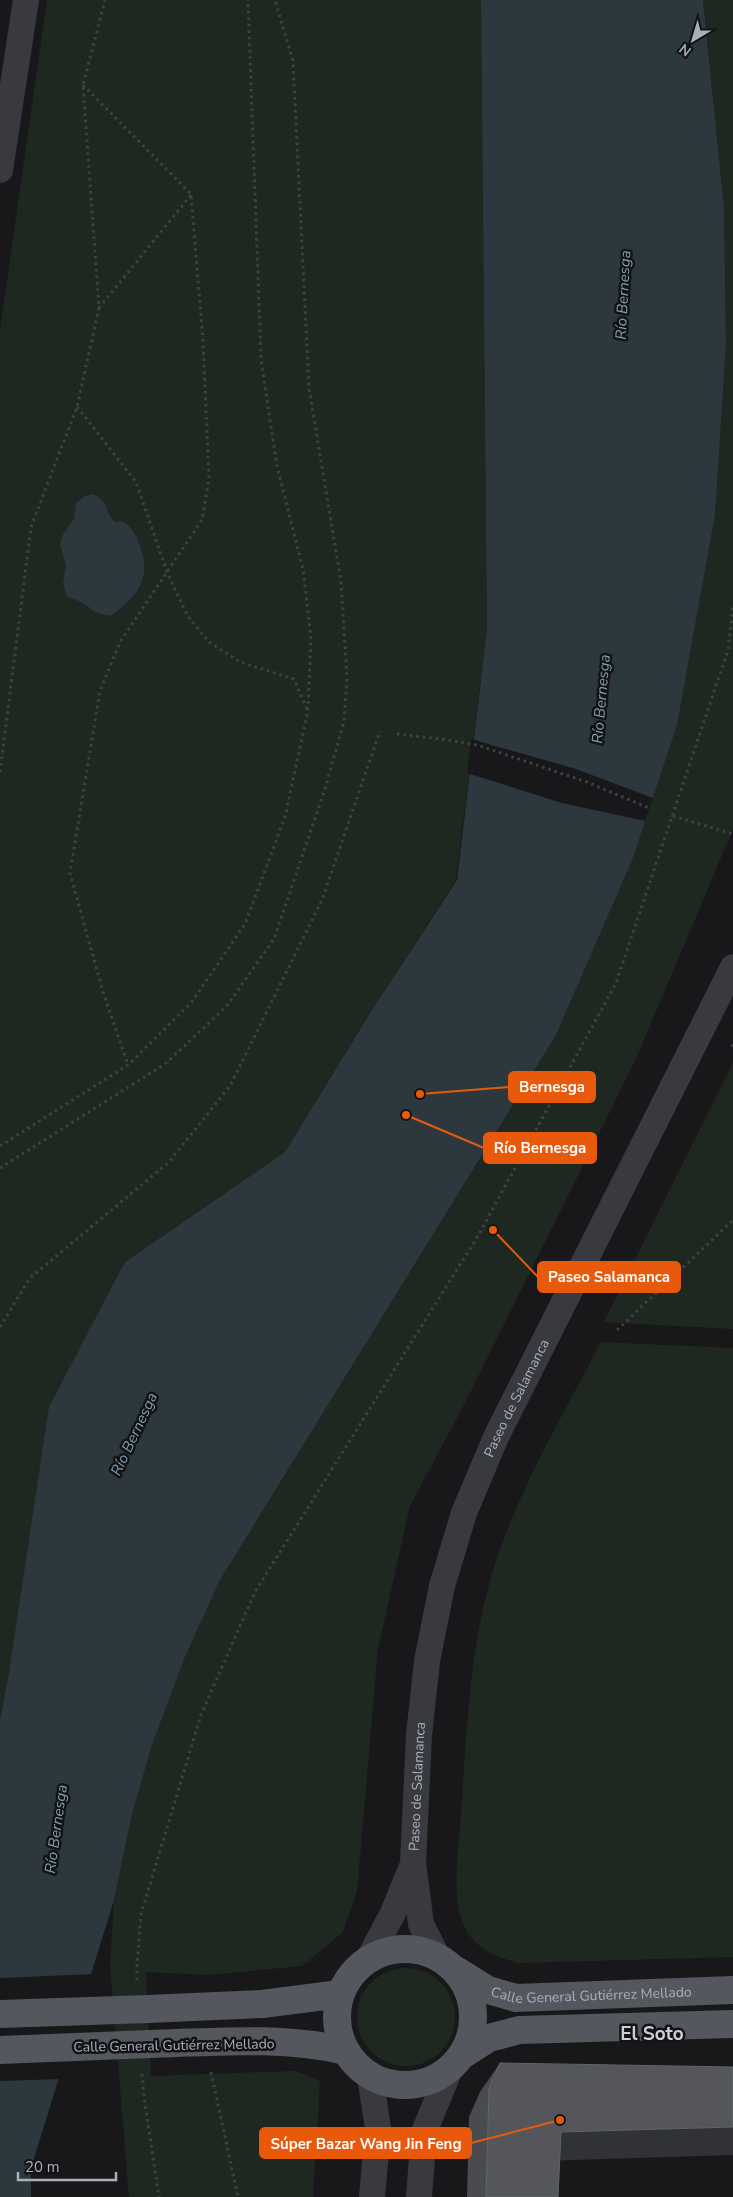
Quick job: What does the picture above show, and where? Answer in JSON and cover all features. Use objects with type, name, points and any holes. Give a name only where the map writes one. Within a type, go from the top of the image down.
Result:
[{"type":"main road","points":[[457,2062],[473,2034],[474,2012],[469,1990],[446,1963],[414,1949],[391,1950],[369,1958],[352,1974],[340,1994],[336,2017],[339,2034],[352,2061],[370,2076],[390,2084],[411,2086],[432,2081],[489,2038],[519,2030],[733,2024]]},
{"type":"main road","name":"Calle General Gutiérrez Mellado","points":[[446,1963],[488,1990],[516,1998],[733,1990]]},
{"type":"main road","points":[[0,2014],[143,1997],[262,2004],[340,1994]]},
{"type":"main road","name":"Calle General Gutiérrez Mellado","points":[[0,2050],[146,2057],[262,2041],[322,2045],[346,2051]]},
{"type":"street","points":[[0,170],[26,0]]},
{"type":"street","name":"Paseo de Salamanca","points":[[446,1963],[421,1924],[413,1863],[419,1735],[427,1661],[442,1586],[464,1513],[496,1436],[733,967]]},
{"type":"street","name":"Paseo de Salamanca","points":[[369,1958],[393,1913],[413,1863]]},
{"type":"street","points":[[419,2197],[424,2132],[457,2062]]},
{"type":"street","points":[[370,2076],[378,2128],[372,2197]]},
{"type":"path","points":[[0,772],[31,527],[77,407],[99,308],[84,85],[105,0]]},
{"type":"path","points":[[0,1146],[128,1065],[191,1004],[245,924],[284,817],[308,710],[311,638],[303,569],[277,466],[261,360],[248,0]]},
{"type":"path","points":[[0,1168],[164,1064],[226,1007],[274,939],[325,789],[344,721],[347,678],[341,582],[309,388],[293,60],[275,0]]},
{"type":"path","points":[[84,85],[191,194],[203,341],[209,478],[202,520],[120,642],[100,691],[70,873],[103,992],[128,1065]]},
{"type":"path","points":[[99,308],[191,194]]},
{"type":"path","points":[[77,407],[136,482],[167,572],[187,615],[209,642],[240,662],[294,680],[308,710]]},
{"type":"path","points":[[143,1997],[137,1966],[141,1914],[201,1715],[255,1592],[478,1236],[616,983],[728,650],[733,607]]},
{"type":"path","points":[[0,1327],[30,1278],[169,1162],[230,1086],[322,900],[380,731]]},
{"type":"path","points":[[397,734],[441,738],[477,746],[587,782],[649,808]]},
{"type":"path","points":[[673,816],[733,834]]},
{"type":"path","points":[[617,1330],[733,1220]]},
{"type":"path","points":[[146,2057],[144,2097],[159,2197]]},
{"type":"path","points":[[209,2064],[238,2197]]},
{"type":"shaded area","points":[[47,0],[481,0],[487,630],[456,880],[372,1010],[285,1152],[125,1262],[9,1673],[0,1720],[0,330]]},
{"type":"shaded area","points":[[703,0],[733,0],[733,829],[636,1059],[466,1401],[410,1506],[378,1649],[357,1891],[343,1932],[302,1966],[208,1975],[146,1972],[151,2076],[295,2071],[320,2081],[313,2197],[129,2197],[110,1966],[114,1900],[132,1814],[152,1745],[185,1657],[220,1580],[556,1035],[633,858],[677,725],[715,515],[726,344],[724,208]]},
{"type":"shaded area","points":[[733,1062],[733,1329],[604,1322]]},
{"type":"shaded area","points":[[601,1342],[733,1348],[733,1957],[518,1963],[493,1954],[478,1945],[467,1932],[459,1911],[457,1869],[470,1688],[486,1595],[505,1535],[517,1506]]},
{"type":"shaded area","points":[[406,1968],[425,1972],[441,1982],[451,1998],[455,2017],[451,2036],[441,2052],[425,2062],[406,2066],[387,2062],[371,2052],[361,2036],[357,2017],[361,1998],[371,1982],[387,1972]]},
{"type":"water","points":[[481,0],[703,0],[724,208],[726,344],[715,515],[677,725],[633,858],[556,1035],[220,1580],[185,1657],[152,1745],[132,1814],[114,1900],[31,2168],[31,2197],[0,2197],[0,1720],[9,1673],[49,1407],[125,1262],[285,1152],[372,1010],[457,880],[487,630]]},
{"type":"water","points":[[93,494],[102,500],[109,515],[115,522],[122,521],[132,530],[138,540],[144,560],[144,570],[139,588],[127,603],[110,616],[95,612],[85,604],[67,596],[63,584],[66,565],[60,545],[63,534],[74,519],[76,503],[83,497]]},
{"type":"pier","points":[[471,739],[576,769],[653,798],[645,821],[562,803],[467,773]]},
{"type":"pier","points":[[94,1974],[61,2079],[0,2081],[0,1978]]},
{"type":"building","points":[[500,2063],[733,2067],[733,2127],[561,2132],[558,2197],[486,2197],[489,2088]]},
{"type":"place","name":"Bernesga","points":[[420,1094]]},
{"type":"place","name":"Río Bernesga","points":[[406,1115]]},
{"type":"place","name":"Paseo Salamanca","points":[[493,1230]]},
{"type":"place","name":"Súper Bazar Wang Jin Feng","points":[[560,2120]]},
{"type":"district","name":"El Soto","points":[[652,2033]]}]
